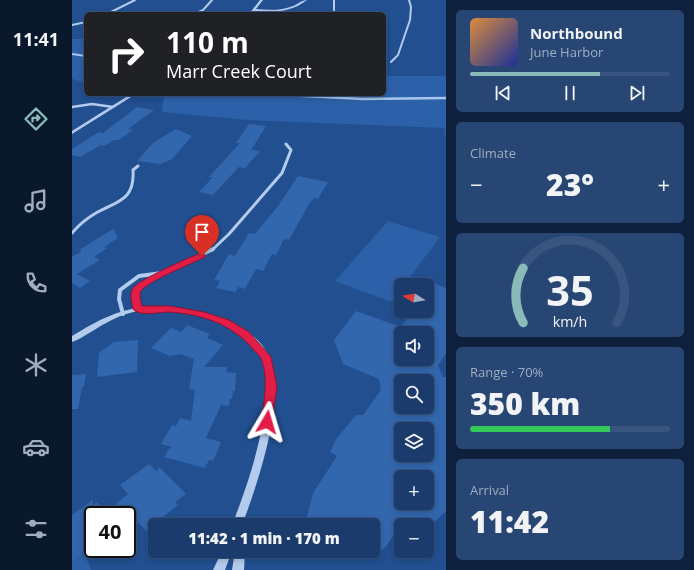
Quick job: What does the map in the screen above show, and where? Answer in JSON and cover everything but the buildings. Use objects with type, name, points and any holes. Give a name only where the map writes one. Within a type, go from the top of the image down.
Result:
[{"type":"street","points":[[111,12],[135,0]]},
{"type":"street","points":[[198,12],[203,10],[212,0]]},
{"type":"street","points":[[255,10],[262,0]]},
{"type":"street","points":[[255,10],[276,11],[293,8],[306,0]]},
{"type":"street","points":[[334,0],[334,12]]},
{"type":"street","points":[[391,62],[398,54],[399,44],[411,20],[412,7],[409,0]]},
{"type":"street","points":[[72,25],[84,22]]},
{"type":"street","points":[[72,133],[131,96]]},
{"type":"street","points":[[72,107],[92,104],[113,107]]},
{"type":"street","points":[[138,309],[135,294],[138,288],[165,272],[211,251],[229,234],[282,173],[291,150],[286,144]]},
{"type":"street","points":[[72,233],[88,218],[128,197],[133,186],[133,170],[138,166]]},
{"type":"street","points":[[123,314],[119,299],[120,290],[139,276],[165,272]]},
{"type":"street","points":[[72,339],[106,319],[138,309],[170,309],[204,315],[226,322],[246,334],[266,357],[271,387],[267,422],[258,462],[241,518]]},
{"type":"street","points":[[243,513],[243,518]]},
{"type":"street","points":[[219,570],[224,558]]},
{"type":"street","points":[[238,570],[239,558]]},
{"type":"shaded area","points":[[72,39],[84,39],[84,82],[72,79]]},
{"type":"shaded area","points":[[386,76],[446,76],[446,142],[444,128],[248,120],[162,112],[164,96],[386,96]]},
{"type":"shaded area","points":[[388,221],[440,237],[409,278],[394,278],[394,299],[392,302],[335,281]]},
{"type":"shaded area","points":[[72,515],[84,550],[84,558],[87,558],[91,570],[72,570]]},
{"type":"waterway","points":[[72,54],[84,56]]},
{"type":"waterway","points":[[304,96],[363,99],[446,98]]},
{"type":"route","points":[[202,256],[165,272],[138,288],[135,294],[138,309],[170,309],[204,315],[226,322],[246,334],[266,357],[271,387],[267,422]]}]
